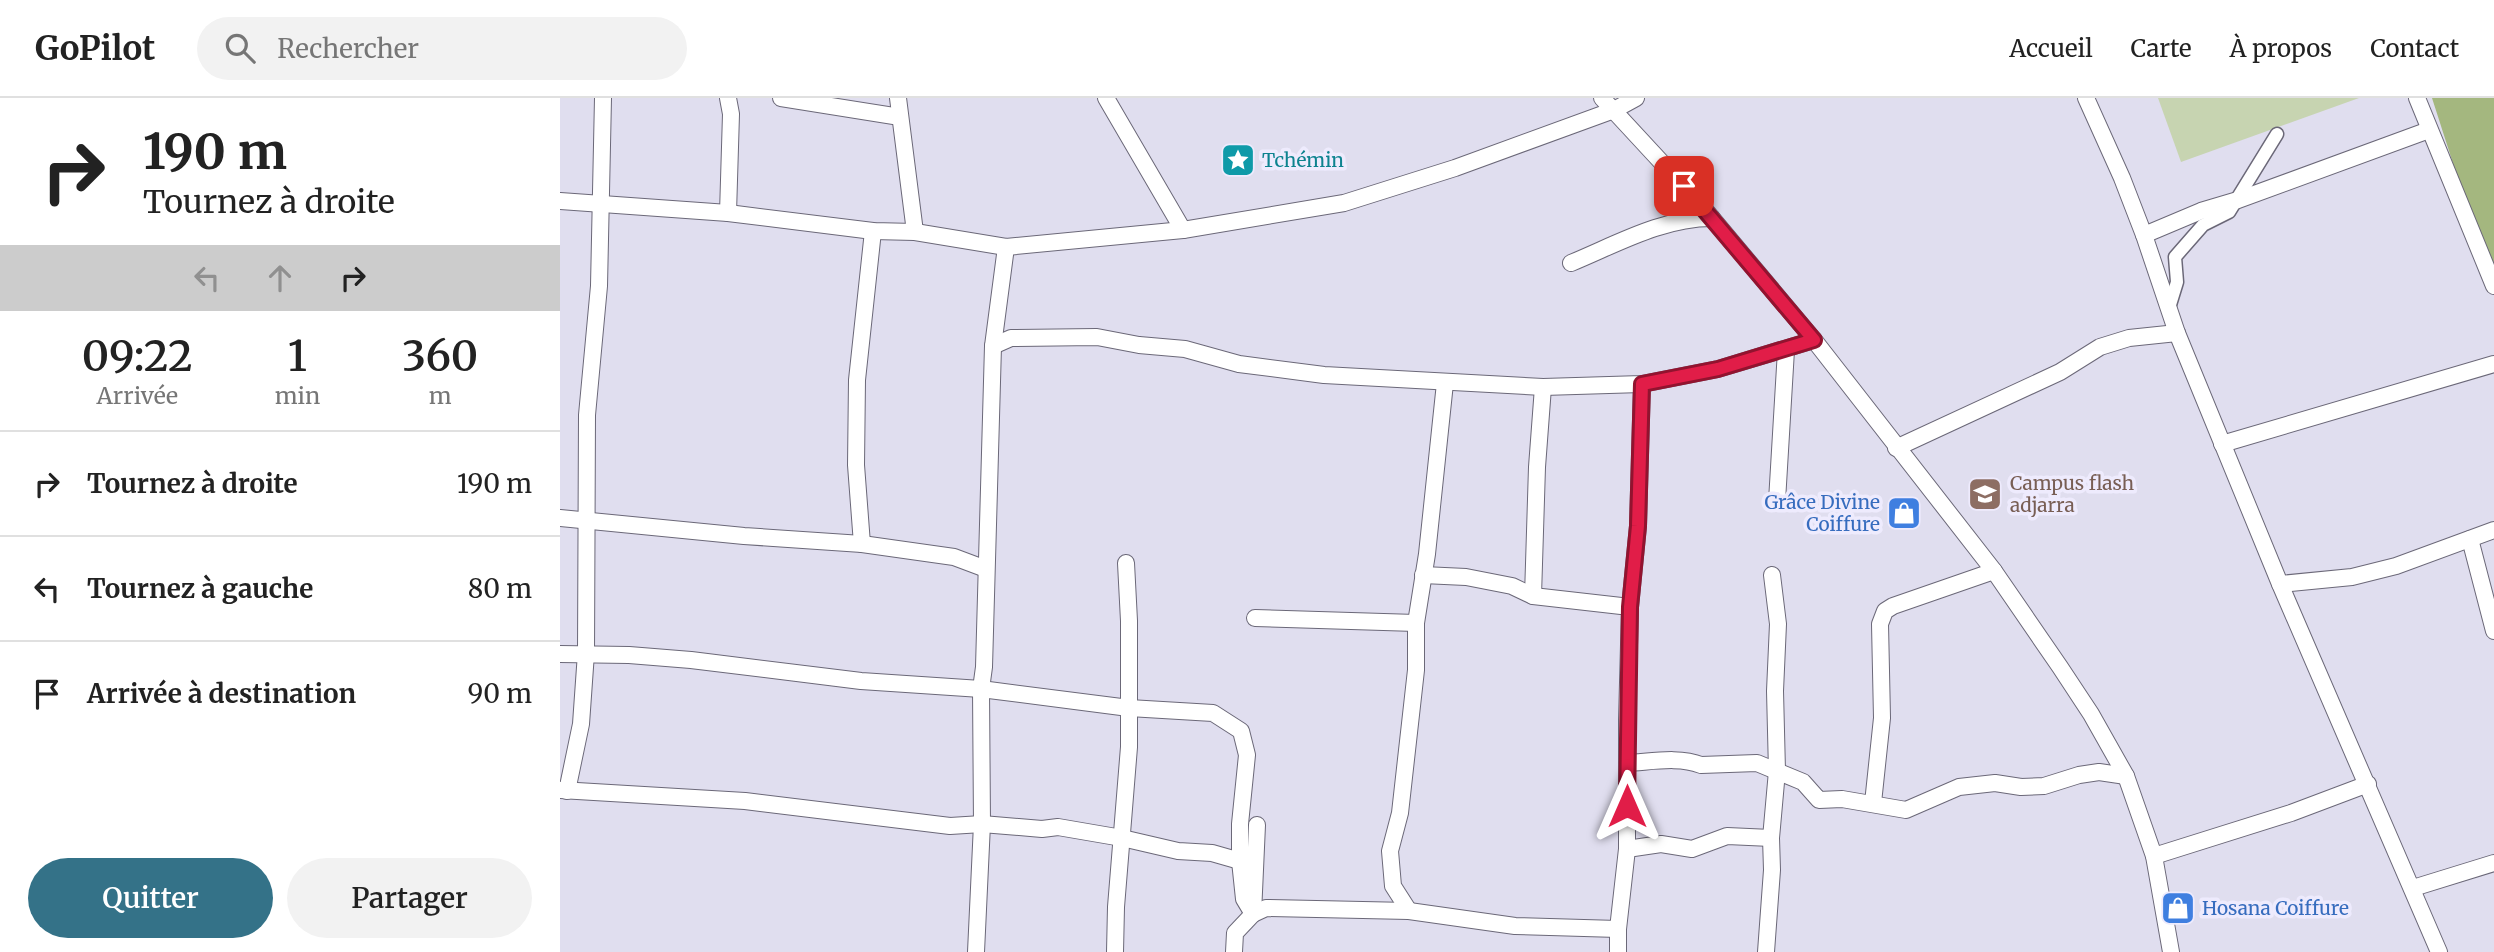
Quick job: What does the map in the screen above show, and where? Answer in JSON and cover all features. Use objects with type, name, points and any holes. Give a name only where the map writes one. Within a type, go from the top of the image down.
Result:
[{"type":"street","points":[[603,98],[598,286],[587,415],[586,653],[581,724],[564,791],[745,801],[950,826],[982,824],[1042,829],[1058,827],[1178,851],[1212,853],[1240,861]]},
{"type":"street","points":[[727,213],[731,114],[728,98]]},
{"type":"street","points":[[781,98],[900,117]]},
{"type":"street","points":[[898,98],[915,232]]},
{"type":"street","points":[[1106,98],[1183,230]]},
{"type":"street","points":[[1602,98],[1713,218],[1814,340],[1994,571],[2091,714],[2126,776],[2154,856],[2171,952]]},
{"type":"street","points":[[560,201],[727,213],[873,231],[915,232],[1006,247],[1183,230],[1344,202],[1455,168],[1614,110],[1636,98]]},
{"type":"street","points":[[2086,98],[2144,235],[2177,333],[2222,444],[2439,952]]},
{"type":"street","points":[[2417,98],[2494,286]]},
{"type":"street","points":[[2144,235],[2200,211],[2238,200],[2429,130]]},
{"type":"street","points":[[2168,308],[2177,282],[2175,257],[2203,225],[2229,212],[2277,134]]},
{"type":"street","points":[[1571,263],[1654,228],[1677,221],[1713,218]]},
{"type":"street","points":[[862,544],[856,465],[857,380],[873,231]]},
{"type":"street","points":[[976,952],[982,824],[981,689],[984,667],[993,346],[1006,247]]},
{"type":"street","points":[[1896,448],[2060,372],[2100,347],[2129,338],[2177,333]]},
{"type":"street","points":[[993,346],[1011,338],[1097,337],[1139,345],[1185,349],[1239,364],[1324,375],[1543,387],[1642,384],[1718,369],[1814,340]]},
{"type":"street","points":[[1777,502],[1786,350]]},
{"type":"street","points":[[2222,444],[2494,364]]},
{"type":"street","points":[[1409,911],[1393,886],[1390,851],[1400,813],[1416,670],[1416,623],[1445,383]]},
{"type":"street","points":[[1618,952],[1627,849],[1630,607],[1638,526],[1642,384]]},
{"type":"street","points":[[1533,596],[1536,467],[1543,387]]},
{"type":"street","points":[[560,518],[862,544],[954,557],[986,569]]},
{"type":"street","points":[[2280,584],[2352,577],[2396,566],[2494,530]]},
{"type":"street","points":[[2470,539],[2494,631]]},
{"type":"street","points":[[1115,952],[1129,747],[1126,563]]},
{"type":"street","points":[[1873,803],[1882,718],[1880,624],[1885,611],[1994,571]]},
{"type":"street","points":[[1423,575],[1466,577],[1512,586],[1533,596],[1630,607]]},
{"type":"street","points":[[1766,952],[1777,771],[1777,624],[1772,575]]},
{"type":"street","points":[[1255,618],[1416,623]]},
{"type":"street","points":[[560,654],[586,653],[691,660],[861,681],[981,689],[1129,708],[1213,713],[1241,732],[1247,755],[1240,824],[1240,861],[1244,899],[1253,914]]},
{"type":"street","points":[[1627,763],[1757,763],[1803,782],[1819,800],[1842,799],[1906,810],[1959,787],[1995,783],[2021,787],[2045,786],[2079,775],[2099,772],[2126,776]]},
{"type":"street","points":[[2154,856],[2291,813],[2368,785]]},
{"type":"street","points":[[1253,914],[1257,825]]},
{"type":"street","points":[[1627,849],[1661,844],[1692,849],[1727,836],[1771,838]]},
{"type":"street","points":[[2413,888],[2494,863]]},
{"type":"street","points":[[1234,952],[1235,933],[1253,914],[1266,908],[1409,911],[1515,926],[1618,929]]},
{"type":"green space","points":[[2158,98],[2359,98],[2181,162]]},
{"type":"green space","points":[[2432,98],[2494,98],[2494,291]]},
{"type":"place","name":"Tchémin","points":[[1238,160]]},
{"type":"place","name":"Campus flash adjarra","points":[[1985,494]]},
{"type":"place","name":"Grâce Divine Coiffure","points":[[1904,513]]},
{"type":"place","name":"Hosana Coiffure","points":[[2178,908]]},
{"type":"route","points":[[1627,806],[1630,607],[1638,526],[1642,384],[1718,369],[1814,340],[1684,186]]}]
